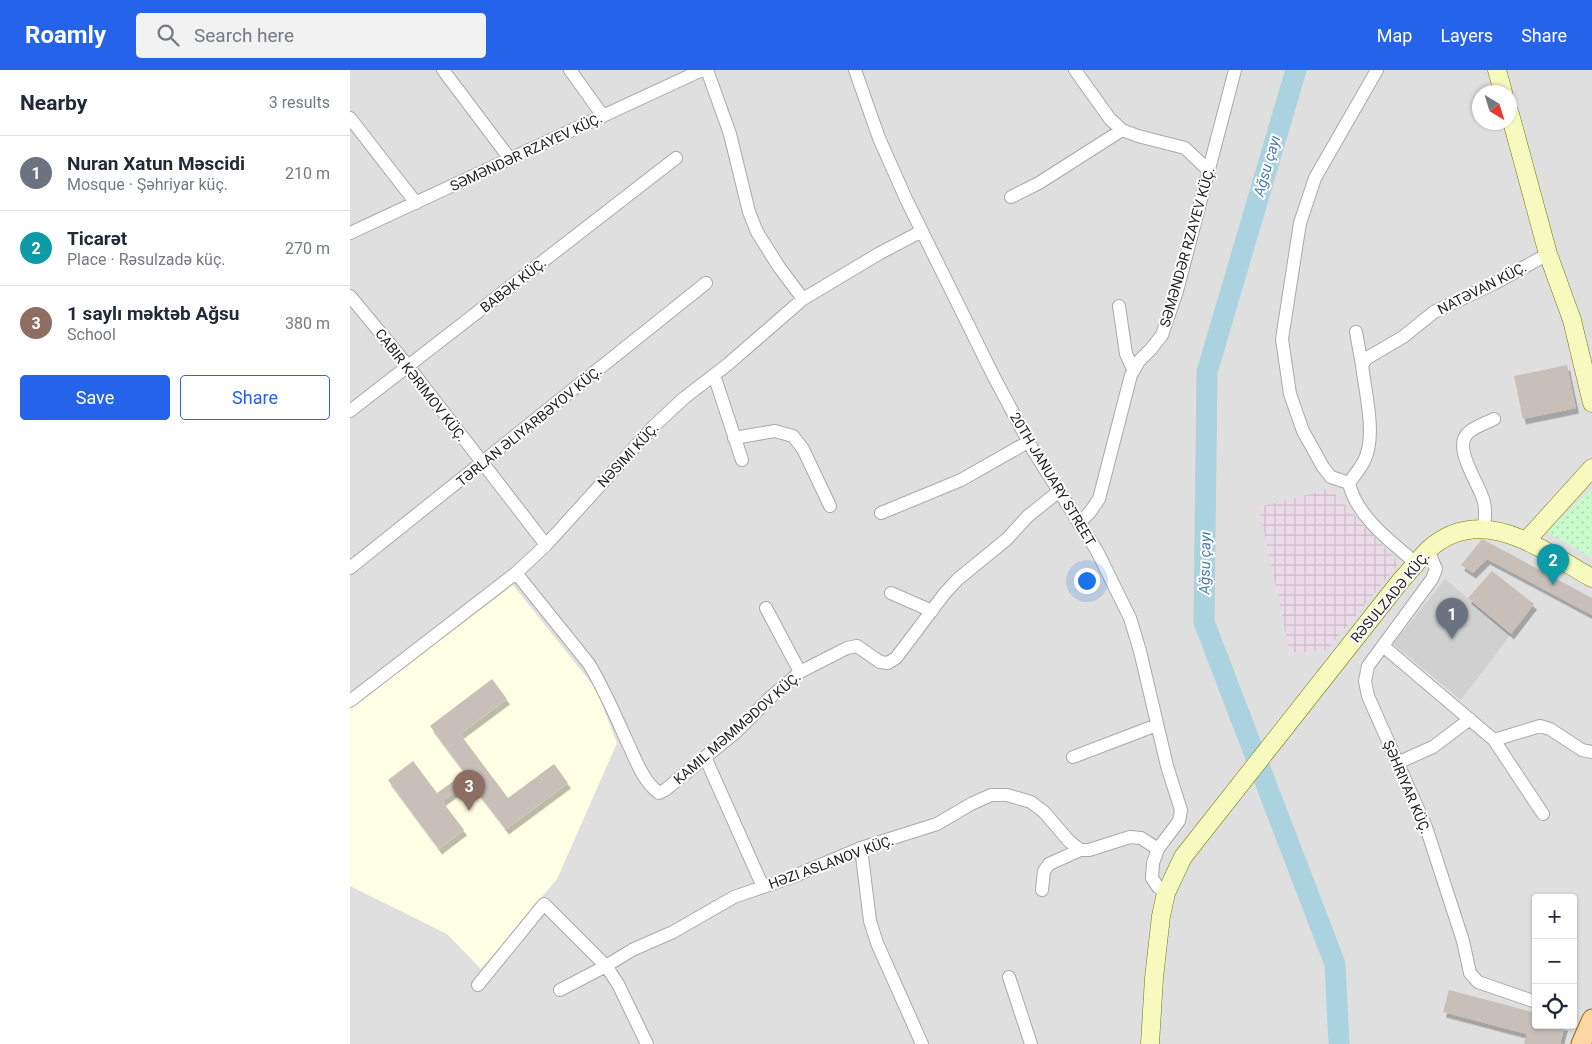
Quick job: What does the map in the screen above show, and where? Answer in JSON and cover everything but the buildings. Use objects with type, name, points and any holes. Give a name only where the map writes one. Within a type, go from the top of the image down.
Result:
[{"type":"main road","points":[[1497,70],[1501,85]]},
{"type":"main road","points":[[1514,130],[1548,254],[1572,320],[1592,403]]},
{"type":"main road","points":[[1526,541],[1592,468]]},
{"type":"main road","name":"RƏSULZADƏ KÜÇ.","points":[[1150,1044],[1154,978],[1161,916],[1166,893],[1183,858],[1206,826],[1402,579],[1428,550],[1445,538],[1463,530],[1484,529],[1502,531],[1526,541],[1592,578]]},
{"type":"main road","points":[[1581,1044],[1592,1019]]},
{"type":"street","points":[[443,70],[510,159]]},
{"type":"street","points":[[570,70],[603,116]]},
{"type":"street","name":"SƏMƏNDƏR RZAYEV KÜÇ.","points":[[350,233],[603,116],[686,73],[702,70]]},
{"type":"street","points":[[707,70],[730,134],[749,212],[757,232],[779,267],[803,299]]},
{"type":"street","name":"20TH JANUARY STREET","points":[[855,70],[879,138],[922,231],[994,377],[1028,442],[1096,551],[1130,618],[1140,651],[1167,766],[1181,810],[1179,820],[1158,849],[1153,863],[1152,878],[1158,887],[1166,893]]},
{"type":"street","points":[[1075,70],[1110,119],[1122,130],[1185,148],[1209,171]]},
{"type":"street","name":"SƏMƏNDƏR RZAYEV KÜÇ.","points":[[1079,524],[1099,499],[1133,369],[1162,335],[1177,291],[1235,70]]},
{"type":"street","points":[[1349,483],[1331,478],[1303,431],[1290,394],[1282,339],[1300,223],[1316,178],[1378,70]]},
{"type":"street","points":[[350,118],[416,203]]},
{"type":"street","points":[[1011,197],[1039,183],[1122,130]]},
{"type":"street","name":"BABƏK KÜÇ.","points":[[350,411],[676,158]]},
{"type":"street","name":"NƏSIMI KÜÇ.","points":[[350,702],[516,573],[546,544],[654,426],[684,398],[714,375],[803,299],[880,252],[922,231]]},
{"type":"street","name":"NATƏVAN KÜÇ.","points":[[1362,365],[1367,358],[1403,337],[1434,312],[1495,283],[1548,254]]},
{"type":"street","name":"TƏRLAN ƏLIYARBƏYOV KÜÇ.","points":[[350,568],[706,283]]},
{"type":"street","name":"CABIR KƏRIMOV KÜÇ.","points":[[350,296],[408,366],[546,544]]},
{"type":"street","points":[[1119,306],[1126,354],[1133,369]]},
{"type":"street","points":[[1356,332],[1362,365],[1370,440],[1365,460],[1349,483],[1351,494],[1385,538],[1416,563]]},
{"type":"street","points":[[714,375],[742,460]]},
{"type":"street","points":[[1484,529],[1486,513],[1484,500],[1464,455],[1462,442],[1468,434],[1494,419]]},
{"type":"street","points":[[734,438],[775,430],[793,436],[803,449],[830,506]]},
{"type":"street","points":[[882,513],[960,480],[1028,442]]},
{"type":"street","name":"KAMIL MƏMMƏDOV KÜÇ.","points":[[516,573],[589,664],[599,680],[636,760],[652,788],[659,793],[666,790],[736,732],[772,696],[800,672],[847,648],[857,646],[880,662],[888,663],[896,658],[958,579],[1007,540],[1028,516],[1058,492]]},
{"type":"street","name":"ŞƏHRIYAR KÜÇ.","points":[[1428,550],[1436,569],[1432,579],[1368,666],[1365,681],[1368,696],[1426,827],[1463,941],[1470,973],[1478,982],[1532,1001]]},
{"type":"street","points":[[891,593],[932,611]]},
{"type":"street","points":[[766,608],[800,672]]},
{"type":"street","points":[[1383,646],[1494,740],[1543,814]]},
{"type":"street","points":[[1397,763],[1433,747],[1470,719]]},
{"type":"street","points":[[1073,757],[1157,725]]},
{"type":"street","points":[[1494,740],[1540,726],[1550,729],[1582,750],[1592,752]]},
{"type":"street","points":[[705,757],[763,887]]},
{"type":"street","name":"HƏZI ASLANOV KÜÇ.","points":[[560,990],[632,950],[673,932],[734,897],[792,877],[861,848],[937,824],[971,804],[991,796],[1007,795],[1031,802],[1044,812],[1069,841],[1080,850]]},
{"type":"street","points":[[1042,890],[1044,871],[1049,864],[1080,850],[1089,850],[1130,837],[1141,838],[1158,849]]},
{"type":"street","points":[[861,848],[872,928],[922,1044]]},
{"type":"street","points":[[478,985],[544,904],[606,966],[618,984],[647,1044]]},
{"type":"street","points":[[1008,977],[1031,1044]]},
{"type":"shaded area","points":[[350,70],[1592,70],[1592,1044],[350,1044]]},
{"type":"shaded area","points":[[1330,489],[1399,563],[1327,650],[1290,653],[1259,507]]},
{"type":"shaded area","points":[[1445,579],[1511,634],[1461,700],[1393,644]]},
{"type":"shaded area","points":[[513,585],[596,689],[617,743],[557,879],[481,969],[447,934],[350,886],[350,709]]},
{"type":"green space","points":[[1592,488],[1592,558],[1547,532]]},
{"type":"waterway","name":"Ağsu çayı","points":[[1296,70],[1207,372],[1204,622],[1335,964],[1339,1044]]},
{"type":"place","name":"Ticarət","points":[[1553,585]]},
{"type":"place","name":"Nuran Xatun Məscidi","points":[[1452,639]]},
{"type":"place","name":"1 saylı məktəb Ağsu","points":[[469,811]]}]
